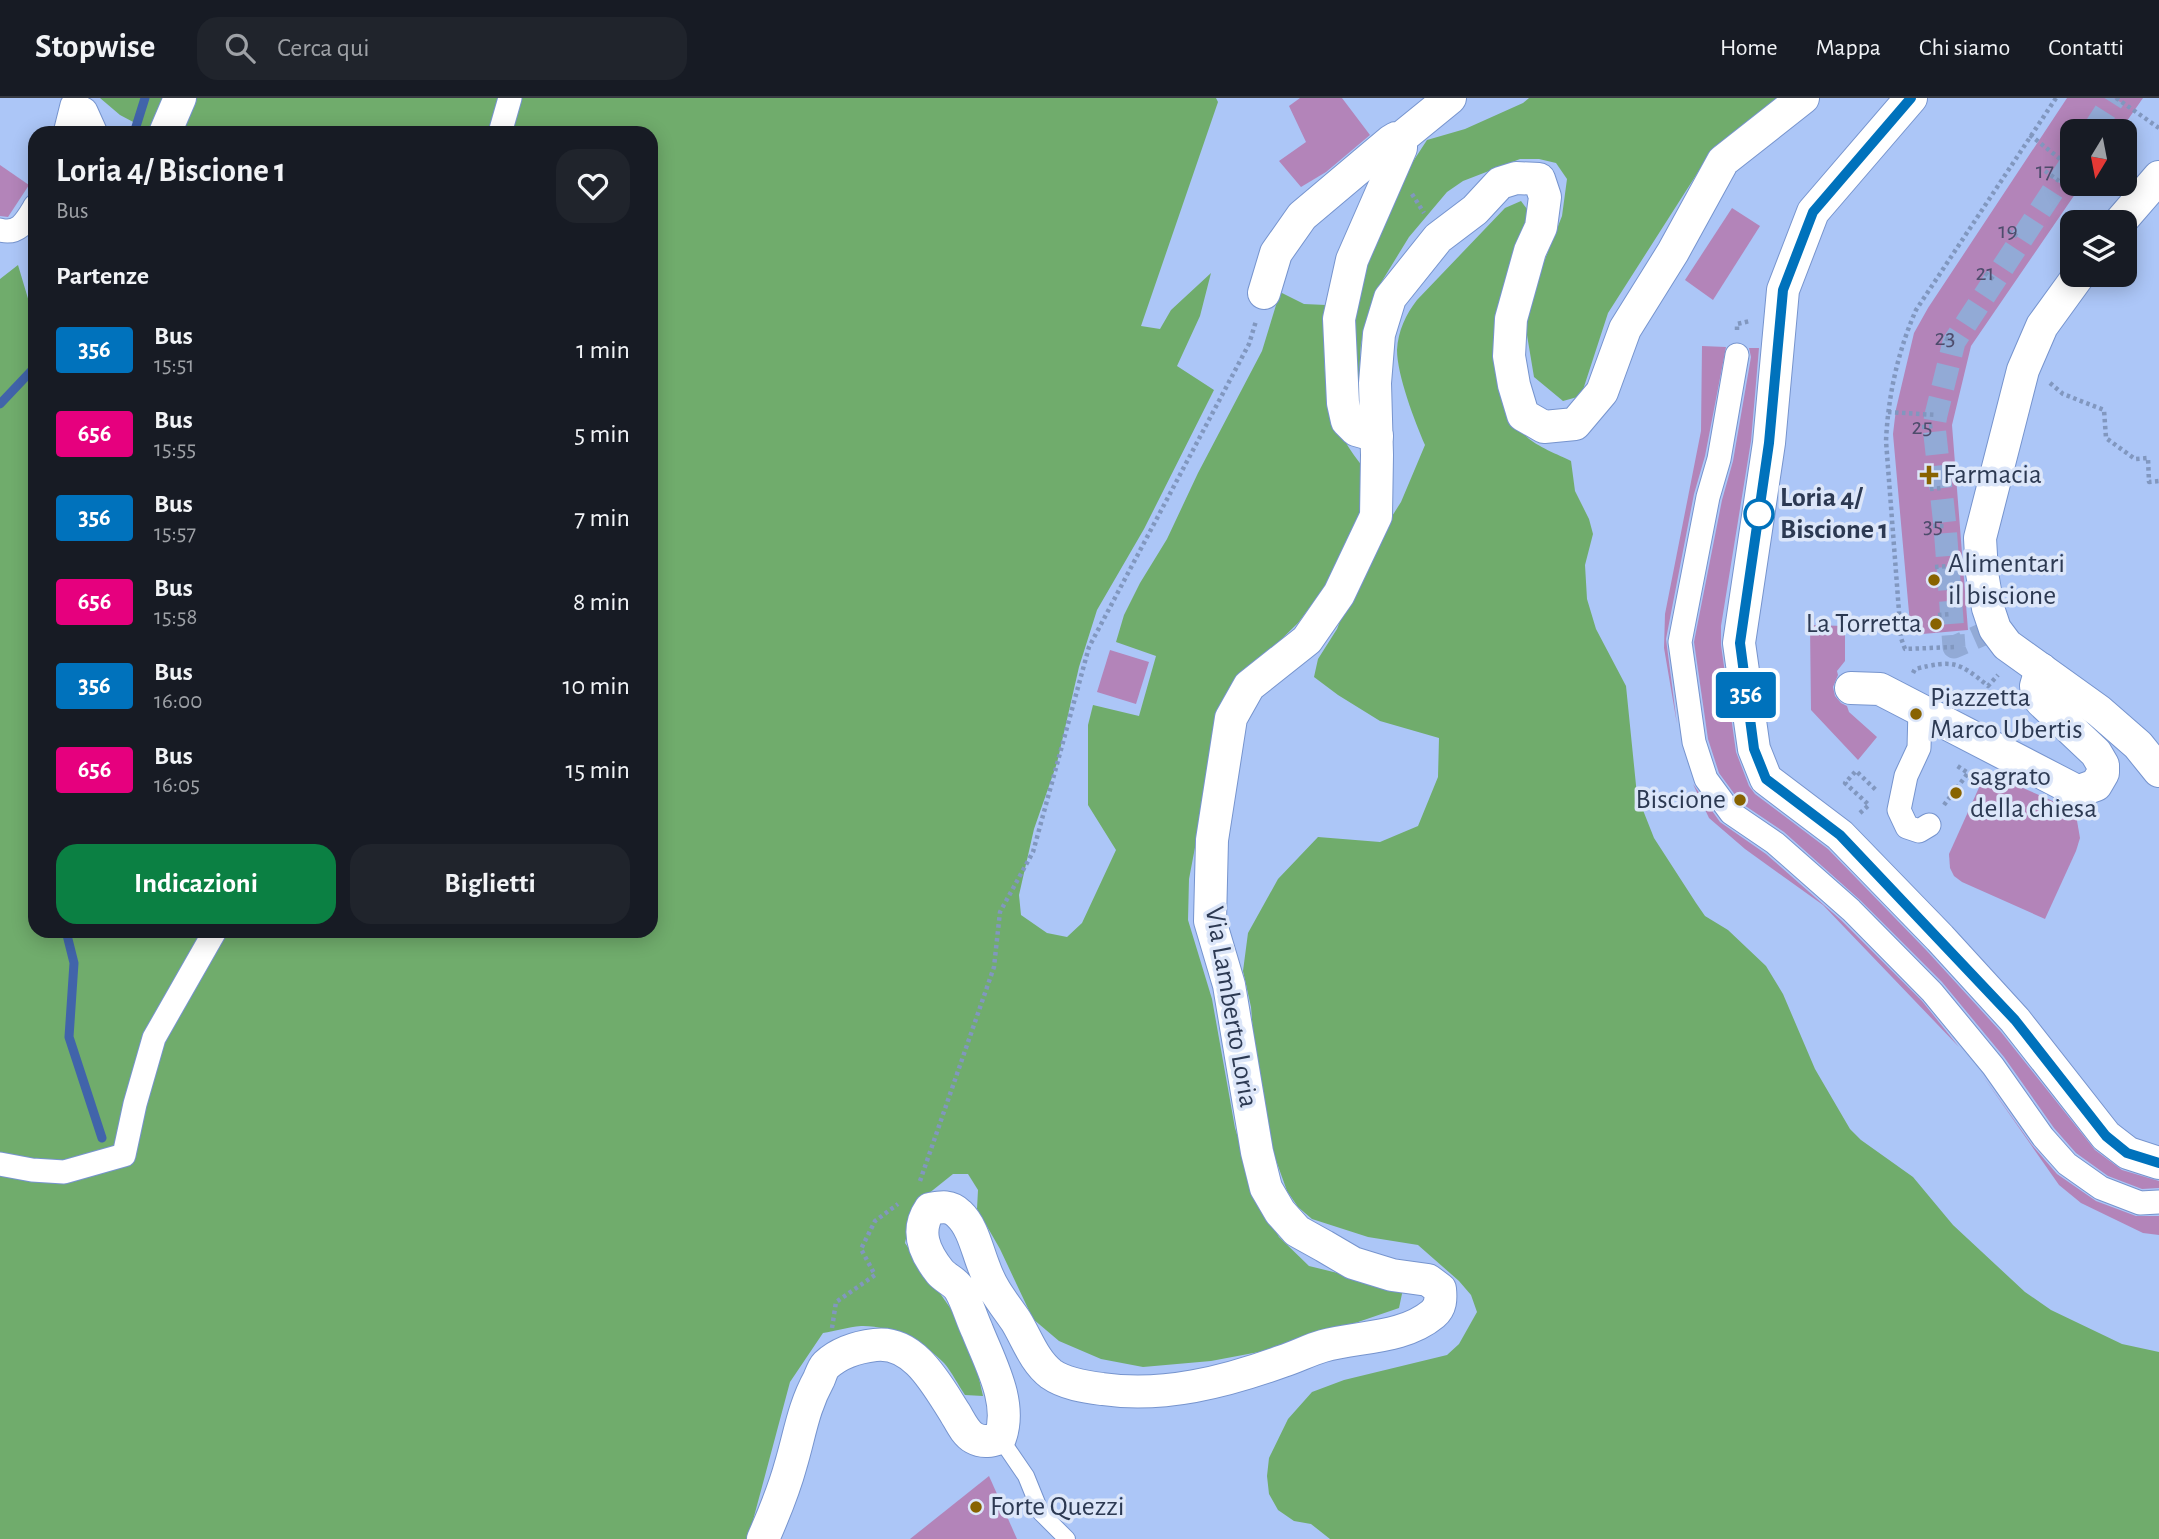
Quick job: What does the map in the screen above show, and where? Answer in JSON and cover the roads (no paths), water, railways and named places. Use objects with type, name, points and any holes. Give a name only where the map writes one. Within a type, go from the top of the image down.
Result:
[{"type":"street","points":[[167,126],[180,98]]},
{"type":"street","points":[[502,126],[510,98]]},
{"type":"street","points":[[1264,293],[1276,253],[1303,216],[1391,141],[1401,138],[1450,98]]},
{"type":"street","name":"Via Lamberto Loria","points":[[1000,1438],[1004,1426],[996,1374],[959,1288],[941,1273],[924,1245],[922,1221],[930,1209],[946,1206],[959,1214],[970,1230],[996,1295],[1039,1361],[1052,1374],[1082,1386],[1123,1392],[1210,1384],[1319,1347],[1394,1333],[1416,1324],[1439,1307],[1440,1289],[1428,1280],[1392,1275],[1353,1263],[1297,1231],[1280,1212],[1266,1188],[1257,1152],[1229,985],[1210,921],[1212,840],[1231,718],[1249,686],[1307,640],[1339,594],[1376,516],[1375,383],[1379,334],[1391,298],[1438,238],[1475,210],[1500,183],[1516,178],[1539,179],[1545,197],[1541,227],[1530,251],[1511,319],[1509,356],[1523,415],[1544,427],[1575,424],[1602,391],[1625,329],[1673,252],[1723,161],[1802,98]]},
{"type":"street","points":[[1911,98],[1813,212],[1783,290],[1769,443],[1740,643],[1754,749],[1766,779],[1840,835],[2015,1020],[2106,1136],[2127,1153],[2159,1163]]},
{"type":"street","points":[[1377,436],[1356,430],[1347,421],[1343,403],[1339,319],[1352,260],[1401,148],[1401,138]]},
{"type":"street","points":[[2130,210],[2159,177]]},
{"type":"street","points":[[0,230],[14,231],[24,225],[28,218]]},
{"type":"street","points":[[2071,287],[2042,326],[2022,370],[1980,538],[1988,608],[1995,629],[2007,645],[2099,711],[2138,745],[2159,771]]},
{"type":"street","points":[[1737,355],[1719,459],[1708,497],[1680,642],[1694,742],[1706,779],[1731,813],[1775,843],[1851,909],[1932,992],[1993,1066],[2043,1137],[2067,1164],[2101,1188],[2140,1203],[2159,1202]]},
{"type":"street","points":[[1852,688],[1881,689],[2075,790],[2089,789],[2100,780],[2103,773],[2101,758],[2041,701],[2036,686],[2041,669]]},
{"type":"street","points":[[1920,709],[1919,748],[1906,776],[1899,810],[1907,827],[1919,831],[1929,825]]},
{"type":"street","points":[[0,1164],[64,1172],[124,1155],[154,1038],[211,938]]},
{"type":"street","points":[[764,1539],[780,1503],[799,1425],[811,1393],[826,1365],[850,1350],[878,1344],[904,1349],[922,1366],[965,1429],[975,1438],[989,1442],[1000,1438]]},
{"type":"lane","points":[[1000,1438],[1026,1476],[1041,1513],[1067,1539]]},
{"type":"waterway","points":[[136,126],[145,98]]},
{"type":"waterway","points":[[0,404],[28,374]]},
{"type":"waterway","points":[[68,938],[74,963],[69,1037],[102,1138]]},
{"type":"tunnel","points":[[2101,119],[2114,98]]},
{"type":"tunnel","points":[[1995,629],[1954,647],[1934,426],[1954,342],[2060,180]]},
{"type":"place","name":"Farmacia","points":[[1929,475]]},
{"type":"place","name":"Loria 4/ Biscione 1","points":[[1759,514]]},
{"type":"place","name":"Alimentari il biscione","points":[[1934,580]]},
{"type":"place","name":"La Torretta","points":[[1936,624]]},
{"type":"place","name":"Piazzetta Marco Ubertis","points":[[1916,714]]},
{"type":"place","name":"sagrato della chiesa","points":[[1956,793]]},
{"type":"place","name":"Biscione","points":[[1740,800]]},
{"type":"place","name":"Forte Quezzi","points":[[976,1507]]}]
